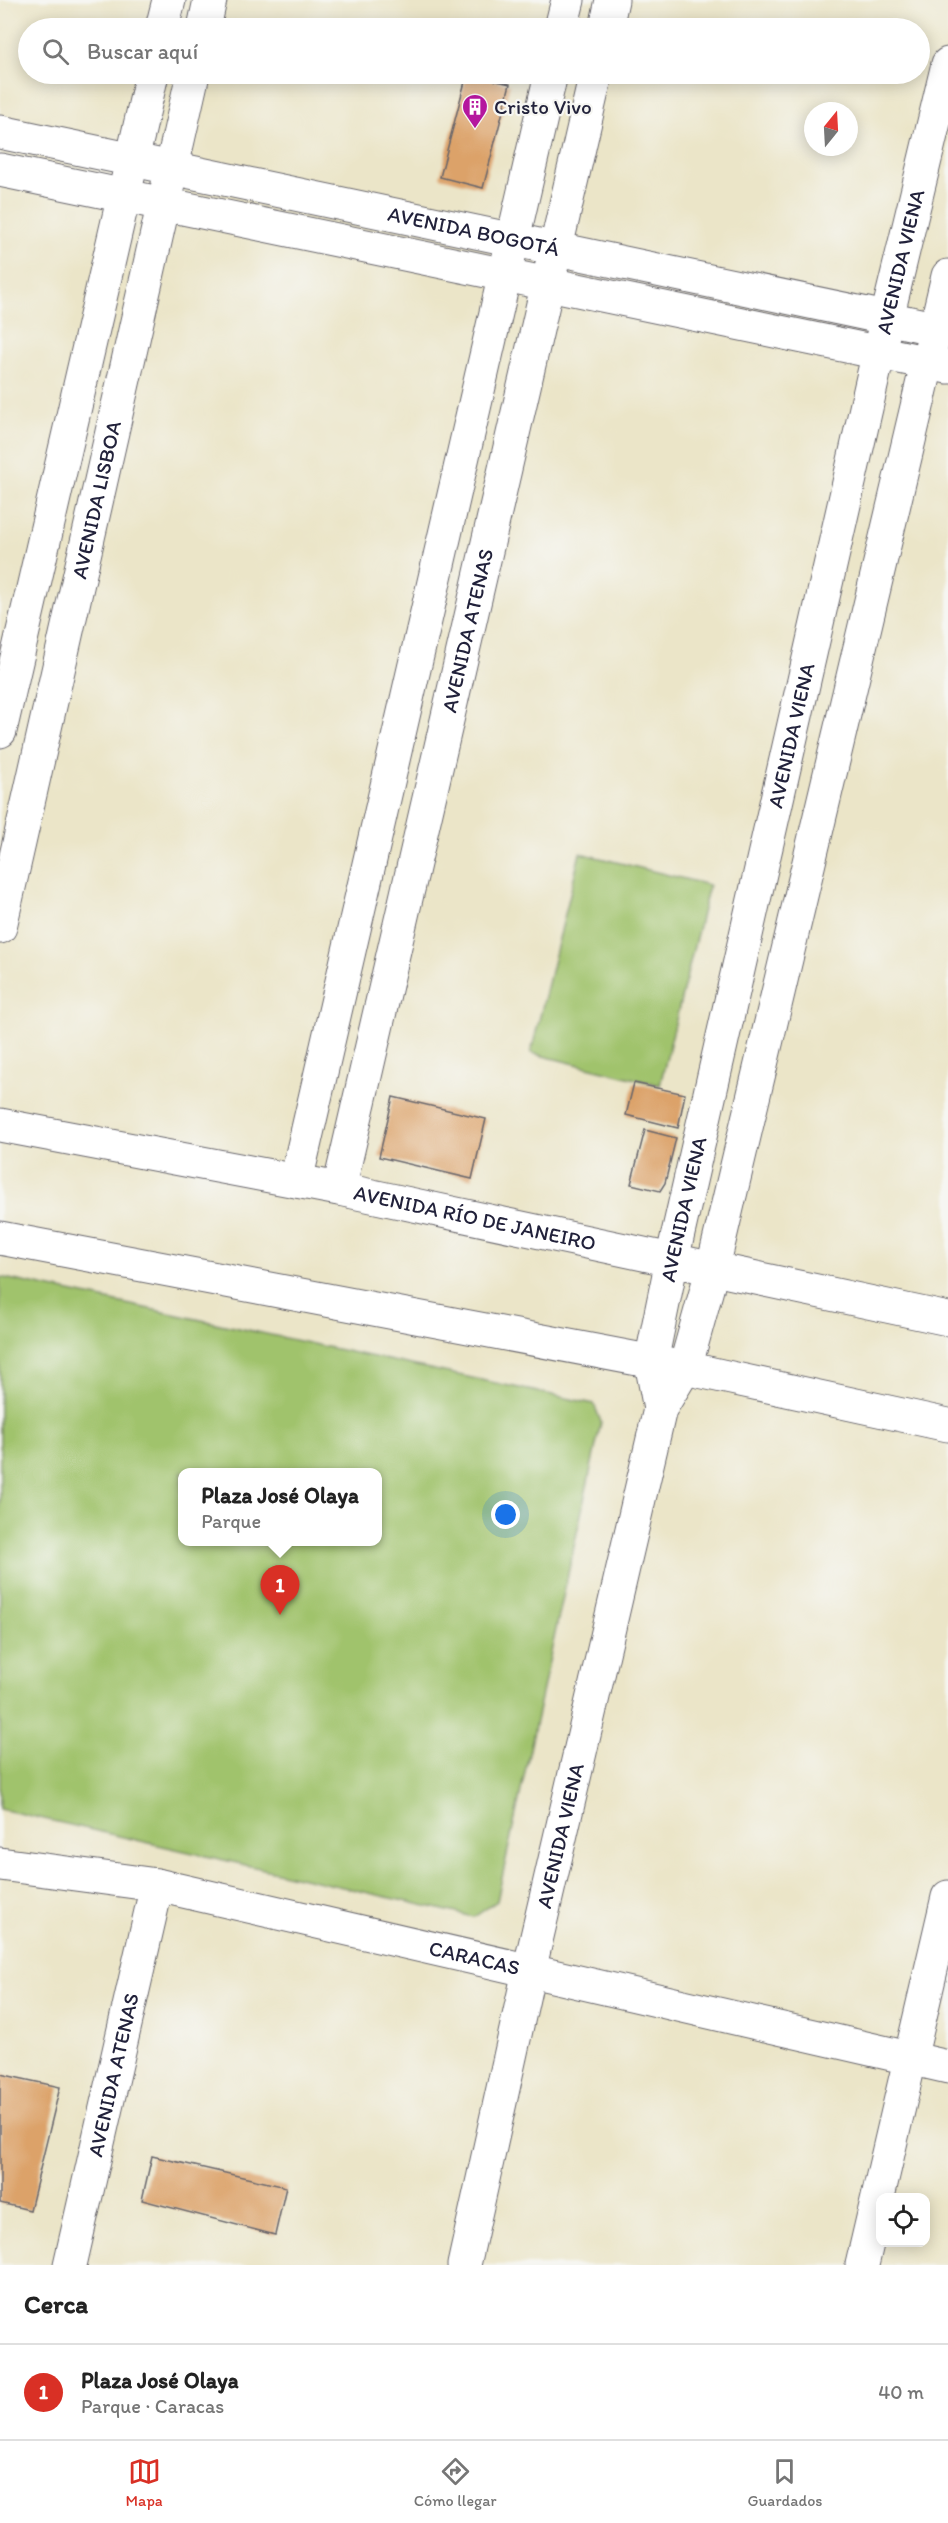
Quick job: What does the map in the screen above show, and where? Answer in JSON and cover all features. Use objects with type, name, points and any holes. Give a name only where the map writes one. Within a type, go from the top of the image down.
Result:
[{"type":"street","points":[[164,18],[169,0]]},
{"type":"street","points":[[206,18],[210,0]]},
{"type":"street","points":[[564,18],[568,0]]},
{"type":"street","points":[[608,18],[612,0]]},
{"type":"street","name":"AVENIDA VIENA","points":[[660,1409],[651,1362],[672,1260],[887,316],[948,64]]},
{"type":"street","name":"AVENIDA LISBOA","points":[[0,731],[150,84]]},
{"type":"street","name":"AVENIDA LISBOA","points":[[0,927],[191,84]]},
{"type":"street","name":"AVENIDA ATENAS","points":[[296,1181],[549,84]]},
{"type":"street","name":"AVENIDA ATENAS","points":[[339,1189],[594,84]]},
{"type":"street","name":"AVENIDA BOGOTÁ","points":[[0,132],[942,329]]},
{"type":"street","name":"AVENIDA BOGOTÁ","points":[[0,170],[939,365]]},
{"type":"street","name":"AVENIDA VIENA","points":[[464,2265],[529,1971],[660,1409],[684,1368],[713,1267],[939,365],[948,276]]},
{"type":"street","name":"AVENIDA RÍO DE JANEIRO","points":[[0,1125],[339,1189],[948,1318]]},
{"type":"street","points":[[0,1238],[684,1368],[948,1425]]},
{"type":"street","points":[[0,1844],[157,1885]]},
{"type":"street","name":"CARACAS","points":[[0,1864],[157,1885],[948,2067]]},
{"type":"street","name":"AVENIDA ATENAS","points":[[70,2265],[157,1885]]},
{"type":"street","points":[[862,2265],[948,1898]]},
{"type":"green space","points":[[580,853],[709,885],[660,1085],[531,1053]]},
{"type":"green space","points":[[0,1277],[594,1404],[601,1422],[497,1901],[474,1917],[0,1809]]},
{"type":"building","name":"Cristo Vivo","points":[[464,84],[510,84],[483,188],[440,177]]},
{"type":"building","points":[[634,1083],[685,1094],[678,1128],[626,1115]]},
{"type":"building","points":[[393,1097],[486,1119],[472,1179],[379,1157]]},
{"type":"building","points":[[645,1130],[676,1138],[665,1183],[660,1191],[631,1184]]},
{"type":"building","points":[[0,2074],[60,2087],[30,2210],[0,2203]]},
{"type":"building","points":[[152,2156],[286,2187],[275,2235],[142,2200]]},
{"type":"place","name":"Cristo Vivo","points":[[475,130]]},
{"type":"place","name":"Plaza José Olaya","points":[[280,1615]]}]
